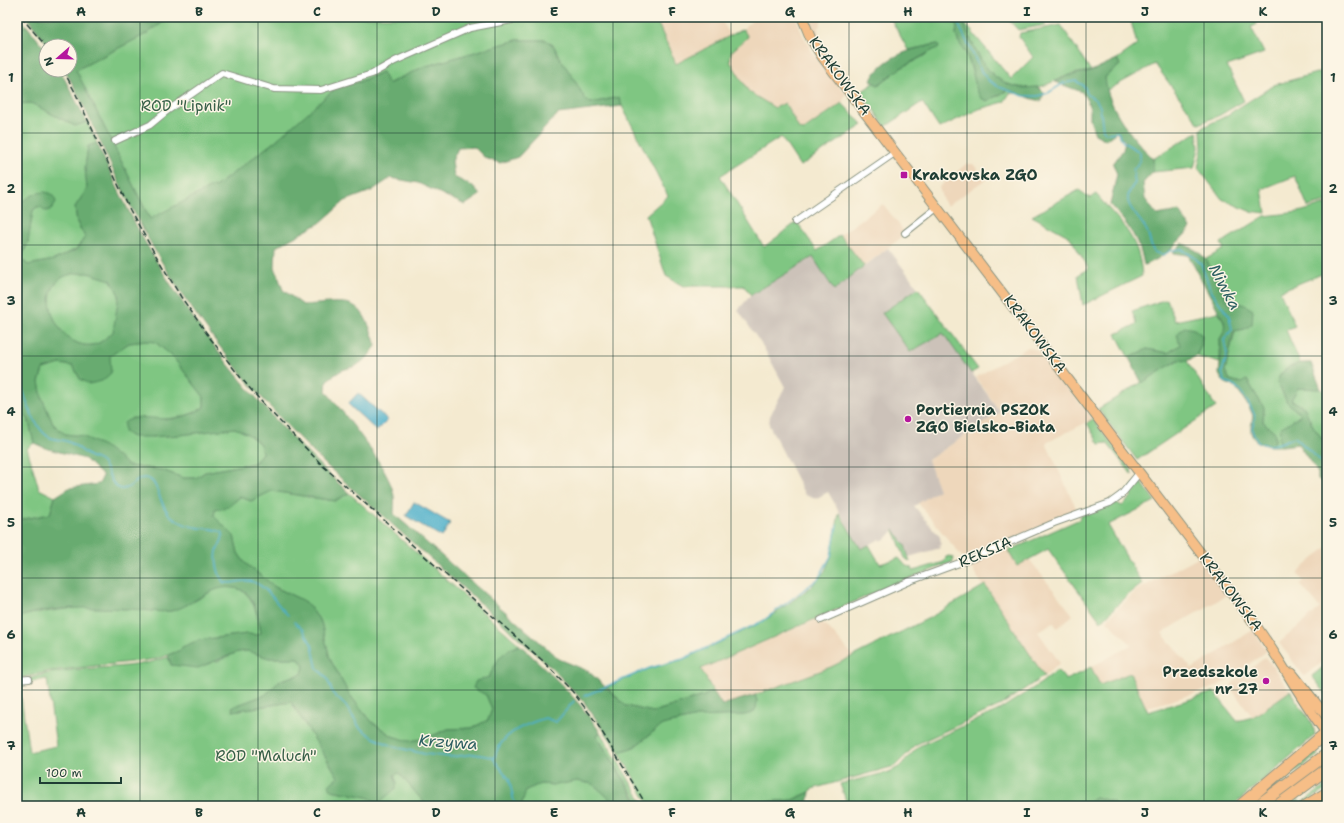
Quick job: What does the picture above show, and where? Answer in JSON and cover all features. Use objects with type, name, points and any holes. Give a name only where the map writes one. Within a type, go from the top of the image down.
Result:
[{"type":"highway","points":[[1240,806],[1327,733]]},
{"type":"highway","points":[[1256,806],[1327,754]]},
{"type":"highway","points":[[1276,806],[1327,769]]},
{"type":"highway","points":[[1306,806],[1327,793]]},
{"type":"main road","name":"KRAKOWSKA","points":[[802,17],[811,39],[824,58],[938,207],[1036,339],[1140,472],[1273,649],[1327,717]]},
{"type":"main road","name":"KRAKOWSKA","points":[[1273,649],[1304,701],[1327,733]]},
{"type":"street","points":[[115,141],[150,125],[167,111],[222,73],[274,89],[321,90],[372,74],[395,61],[470,28],[528,17]]},
{"type":"street","points":[[795,222],[896,152]]},
{"type":"street","points":[[905,233],[938,207]]},
{"type":"street","name":"REKSIA","points":[[821,620],[910,581],[973,558],[1054,523],[1110,503],[1121,495],[1140,472]]},
{"type":"street","points":[[17,680],[29,679]]},
{"type":"shaded area","points":[[655,17],[719,17],[731,36],[676,64]]},
{"type":"shaded area","points":[[756,17],[796,17],[802,33],[813,54],[846,94],[842,103],[804,130],[799,129],[785,104],[775,108],[749,92],[730,61],[731,52],[747,37],[743,29]]},
{"type":"shaded area","points":[[808,17],[822,17],[818,28],[819,41]]},
{"type":"shaded area","points":[[966,164],[973,164],[986,179],[947,206],[942,198],[939,187]]},
{"type":"shaded area","points":[[883,204],[906,234],[864,266],[840,235]]},
{"type":"shaded area","points":[[888,248],[918,288],[882,313],[910,352],[943,333],[1000,412],[928,460],[939,490],[914,506],[940,537],[941,544],[939,545],[940,548],[909,557],[905,545],[894,530],[885,540],[882,541],[880,539],[861,549],[828,492],[817,498],[805,495],[769,425],[770,416],[785,387],[764,348],[738,310],[751,295],[814,257],[834,290]]},
{"type":"shaded area","points":[[1028,347],[1037,350],[1093,419],[1046,443],[1077,510],[1076,512],[964,559],[918,503],[939,490],[928,460],[1000,412],[976,377]]},
{"type":"shaded area","points":[[1005,547],[1017,566],[1029,559],[1073,615],[1057,628],[1053,622],[1038,632],[1060,663],[1044,676],[968,563]]},
{"type":"shaded area","points":[[1327,547],[1327,659],[1304,676],[1279,643],[1320,608],[1300,584],[1303,581],[1297,573]]},
{"type":"shaded area","points":[[1198,557],[1227,595],[1162,633],[1192,669],[1253,630],[1267,651],[1216,687],[1146,708],[1130,673],[1100,685],[1091,667],[1132,645],[1106,620],[1137,590]]},
{"type":"shaded area","points":[[820,618],[824,626],[826,625],[853,656],[831,667],[744,699],[721,705],[701,669]]},
{"type":"shaded area","points":[[1266,657],[1290,691],[1253,717],[1232,690],[1231,686],[1235,680]]},
{"type":"green space","points":[[17,17],[19,17],[27,26],[17,28]]},
{"type":"green space","points":[[26,17],[170,17],[148,33],[78,69],[78,38],[43,38]]},
{"type":"green space","name":"ROD \"Lipnik\"","points":[[170,17],[655,17],[676,64],[743,29],[748,37],[731,52],[730,61],[749,92],[775,108],[785,103],[799,129],[804,130],[842,103],[863,125],[800,166],[781,137],[720,176],[764,247],[797,222],[817,251],[840,235],[864,266],[834,290],[813,257],[751,295],[744,286],[683,286],[666,276],[646,215],[668,196],[622,106],[619,97],[591,103],[585,99],[559,57],[554,46],[546,40],[517,40],[423,67],[387,84],[382,72],[359,82],[340,86],[274,142],[215,187],[213,186],[157,218],[150,219],[78,74],[78,69],[148,33]]},
{"type":"green space","points":[[890,17],[951,17],[957,27],[956,34],[958,41],[966,53],[974,77],[994,98],[1008,90],[1024,94],[1010,93],[1004,102],[979,109],[939,128],[922,102],[885,127],[874,110],[858,94],[874,83],[878,85],[901,68],[924,56],[937,44],[908,50]]},
{"type":"green space","points":[[951,17],[967,17],[963,21],[972,42],[982,62],[996,77],[1019,88],[1038,87],[1044,93],[1041,101],[1008,90],[987,101],[981,98],[977,91],[966,53],[958,41],[956,34],[957,27]]},
{"type":"green space","points":[[1006,17],[1040,17],[1046,25],[1018,30]]},
{"type":"green space","points":[[1130,17],[1200,17],[1201,19],[1207,17],[1254,17],[1256,25],[1251,27],[1264,53],[1227,66],[1244,101],[1220,115],[1199,124],[1155,64],[1106,91],[1105,77],[1120,65],[1117,59],[1137,45]]},
{"type":"green space","points":[[963,21],[1011,79],[1033,57],[1019,37],[1020,33],[1061,25],[1091,71],[1063,77],[1038,87],[1022,87],[1009,84],[988,70],[974,47]]},
{"type":"green space","points":[[27,26],[38,40],[38,78],[64,78],[87,122],[75,126],[31,103],[17,104],[17,28]]},
{"type":"green space","points":[[517,40],[546,40],[554,46],[559,57],[585,99],[591,103],[619,97],[622,106],[558,114],[518,157],[500,163],[485,158],[474,147],[458,148],[452,161],[454,177],[472,186],[480,195],[465,205],[418,183],[391,178],[371,191],[345,201],[320,223],[276,247],[275,267],[283,290],[303,305],[343,303],[352,305],[359,309],[365,317],[376,346],[367,358],[356,366],[342,370],[327,380],[326,391],[376,457],[391,485],[394,496],[394,514],[559,659],[588,671],[626,706],[653,712],[704,696],[713,691],[722,705],[755,695],[757,701],[756,708],[753,713],[745,715],[697,717],[662,725],[634,747],[619,752],[584,702],[553,669],[325,464],[271,408],[246,379],[199,318],[157,254],[119,183],[69,78],[78,78],[78,74],[150,219],[213,186],[215,187],[274,142],[337,87],[359,82],[382,72],[388,84],[423,67]]},
{"type":"green space","points":[[938,44],[939,47],[901,68],[878,85],[871,80],[883,65],[900,54],[918,48]]},
{"type":"green space","points":[[1117,59],[1120,65],[1105,77],[1107,89],[1122,122],[1137,142],[1153,159],[1153,172],[1143,183],[1145,199],[1157,215],[1179,211],[1191,228],[1175,245],[1158,259],[1144,265],[1132,232],[1110,205],[1117,174],[1113,164],[1123,150],[1125,141],[1116,132],[1106,140],[1095,134],[1090,120],[1090,106],[1082,92],[1055,82],[1067,76],[1091,71]]},
{"type":"green space","points":[[1327,70],[1327,202],[1308,207],[1295,176],[1262,189],[1266,213],[1249,211],[1222,199],[1198,168],[1202,149],[1201,130],[1203,127],[1224,117],[1274,85]]},
{"type":"green space","points":[[31,103],[75,126],[87,122],[97,143],[88,147],[85,167],[87,189],[75,207],[77,223],[85,237],[76,249],[54,260],[28,265],[21,259],[28,242],[33,210],[37,207],[41,207],[45,211],[56,202],[19,205],[17,207],[17,104]]},
{"type":"green space","points":[[1197,132],[1199,148],[1194,168],[1153,172],[1153,159]]},
{"type":"green space","points":[[97,143],[116,185],[152,254],[194,319],[218,351],[267,410],[349,493],[335,501],[272,491],[251,501],[240,497],[228,507],[215,510],[214,516],[234,536],[238,553],[245,563],[275,587],[306,602],[321,622],[330,659],[349,694],[372,722],[392,736],[409,741],[427,738],[448,729],[472,728],[488,720],[492,709],[486,695],[473,688],[476,681],[489,677],[497,661],[504,653],[520,645],[563,686],[600,732],[597,736],[639,805],[618,806],[593,784],[577,781],[556,785],[540,784],[526,790],[521,806],[427,806],[399,773],[394,775],[397,784],[395,789],[379,803],[367,797],[331,790],[329,785],[338,777],[291,702],[233,711],[232,707],[265,695],[281,680],[302,674],[304,666],[299,658],[269,658],[247,651],[238,652],[198,668],[171,665],[168,655],[199,640],[247,634],[257,635],[261,633],[256,609],[250,597],[241,590],[222,588],[214,590],[180,608],[171,611],[162,612],[132,609],[74,608],[45,611],[17,618],[17,509],[19,520],[50,514],[55,497],[69,488],[99,484],[103,476],[85,459],[45,448],[34,443],[28,418],[21,415],[17,417],[17,207],[26,199],[43,192],[49,193],[53,196],[56,202],[49,210],[45,211],[41,207],[37,207],[33,210],[28,242],[21,259],[28,265],[54,260],[76,250],[85,237],[77,222],[75,207],[87,189],[85,167],[88,146]],"holes":[[[88,273],[111,280],[119,295],[113,332],[99,343],[87,345],[76,343],[58,326],[50,303],[52,292],[60,279],[71,274]],[[147,341],[155,342],[172,356],[204,397],[204,407],[188,415],[171,419],[134,418],[124,423],[124,432],[132,437],[151,437],[235,428],[248,434],[260,444],[262,453],[255,463],[205,472],[196,478],[183,478],[162,470],[129,466],[104,446],[82,436],[65,434],[53,424],[42,398],[39,382],[43,369],[60,364],[73,366],[80,379],[89,384],[102,381],[111,373],[110,356],[129,343]]]},
{"type":"green space","points":[[1079,190],[1090,198],[1096,194],[1127,230],[1137,250],[1142,276],[1083,305],[1078,275],[1089,269],[1070,237],[1032,216]]},
{"type":"green space","points":[[1327,204],[1327,272],[1280,291],[1295,326],[1286,330],[1300,363],[1286,370],[1277,382],[1287,402],[1301,415],[1279,440],[1282,446],[1271,446],[1275,441],[1275,432],[1263,422],[1264,408],[1247,380],[1241,383],[1230,380],[1225,371],[1235,331],[1245,329],[1243,304],[1229,304],[1206,259],[1224,249],[1221,243],[1265,216],[1299,212]]},
{"type":"green space","points":[[1182,243],[1197,251],[1206,259],[1229,304],[1243,304],[1253,310],[1252,324],[1245,329],[1234,331],[1225,371],[1230,380],[1241,383],[1247,380],[1264,408],[1263,422],[1275,432],[1275,442],[1271,446],[1260,443],[1254,439],[1251,432],[1253,417],[1251,411],[1236,389],[1224,382],[1219,374],[1221,353],[1220,339],[1225,330],[1224,321],[1188,255],[1173,253]]},
{"type":"green space","points":[[88,273],[111,280],[119,295],[114,332],[99,343],[87,345],[76,343],[58,326],[50,303],[52,292],[60,279],[71,274]]},
{"type":"green space","points":[[918,288],[978,369],[971,373],[943,333],[910,352],[882,313]]},
{"type":"green space","points":[[1167,299],[1175,321],[1218,312],[1224,321],[1225,330],[1220,339],[1220,363],[1196,356],[1201,346],[1180,345],[1168,353],[1147,349],[1129,358],[1116,334],[1137,324],[1132,311]]},
{"type":"green space","points":[[1184,327],[1194,329],[1202,335],[1201,346],[1196,356],[1187,361],[1178,360],[1142,383],[1129,358],[1147,349],[1168,353],[1180,345],[1177,334]]},
{"type":"green space","points":[[147,341],[155,342],[172,356],[204,397],[204,407],[196,412],[178,417],[159,419],[131,418],[151,437],[235,428],[248,434],[260,444],[262,453],[254,463],[205,472],[196,478],[183,478],[162,470],[129,466],[82,436],[65,434],[53,424],[42,398],[39,382],[43,369],[60,364],[73,366],[80,379],[111,373],[109,356],[129,343]]},
{"type":"green space","points":[[1178,360],[1187,361],[1216,407],[1137,460],[1098,409]]},
{"type":"green space","points":[[1300,363],[1311,363],[1321,389],[1298,388],[1291,400],[1304,407],[1313,426],[1327,446],[1327,480],[1323,482],[1318,479],[1318,473],[1298,444],[1282,446],[1279,440],[1280,428],[1301,415],[1287,402],[1277,382],[1286,370]]},
{"type":"green space","points":[[1298,388],[1321,389],[1327,393],[1327,446],[1313,426],[1304,407],[1291,400]]},
{"type":"green space","points":[[21,415],[28,418],[34,443],[27,448],[39,489],[55,497],[50,514],[19,520],[17,509],[17,417]]},
{"type":"green space","points":[[1093,419],[1131,469],[1132,475],[1107,443],[1099,444],[1087,423]]},
{"type":"green space","points":[[1138,482],[1142,483],[1155,501],[1108,525],[1142,584],[1124,598],[1101,622],[1048,549],[1017,566],[1008,551],[1080,519],[1080,516],[1117,503],[1122,506],[1132,496],[1128,492],[1134,484]]},
{"type":"green space","points":[[271,491],[334,501],[349,493],[520,645],[509,649],[486,695],[492,709],[488,720],[472,728],[448,729],[427,738],[409,742],[392,736],[372,722],[349,694],[330,659],[321,622],[306,602],[275,587],[245,563],[238,553],[234,536],[214,516],[215,510],[228,507],[240,497],[251,501]]},
{"type":"green space","points":[[839,513],[861,549],[869,545],[880,564],[899,558],[906,566],[912,567],[913,571],[944,562],[946,557],[949,556],[954,558],[953,562],[897,583],[701,669],[713,691],[704,696],[653,712],[626,706],[607,687],[650,668],[684,659],[752,627],[776,613],[811,587],[825,571],[831,557]]},
{"type":"green space","points":[[894,530],[905,545],[910,562],[905,558]]},
{"type":"green space","points":[[985,585],[1044,676],[1001,705],[917,744],[895,766],[812,789],[810,792],[792,800],[762,802],[751,806],[650,806],[619,752],[634,747],[662,725],[697,717],[744,715],[757,701],[755,695],[831,667],[931,617]]},
{"type":"green space","points":[[219,587],[236,588],[246,593],[253,603],[261,633],[257,635],[247,634],[199,640],[181,650],[157,659],[51,671],[17,679],[17,618],[29,614],[82,607],[171,611],[195,601]]},
{"type":"green space","name":"ROD \"Maluch\"","points":[[248,651],[269,658],[299,658],[304,666],[303,674],[281,680],[265,695],[233,707],[233,711],[291,702],[339,778],[331,790],[367,797],[379,803],[397,784],[394,774],[399,773],[427,806],[17,806],[17,681],[25,682],[19,683],[29,752],[56,746],[47,679],[29,682],[31,678],[48,673],[135,665],[168,657],[171,665],[218,661],[238,652]]},
{"type":"green space","points":[[1327,664],[1327,695],[1312,676]]},
{"type":"green space","points":[[1091,667],[1100,685],[1130,673],[1148,712],[1214,692],[1237,721],[1253,717],[1290,691],[1313,725],[1315,735],[1233,806],[1116,806],[1113,802],[1095,797],[1079,806],[848,806],[840,784],[889,772],[899,767],[919,746],[999,710],[1041,683],[1057,670],[1066,680]]},
{"type":"green space","points":[[600,732],[645,806],[638,806],[638,801],[597,736]]},
{"type":"green space","points":[[1314,750],[1318,755],[1250,806],[1244,806]]},
{"type":"green space","points":[[577,781],[593,784],[618,806],[521,806],[526,790],[540,784],[556,785]]},
{"type":"green space","points":[[1327,785],[1327,789],[1300,806],[1288,806],[1298,799],[1301,803]]},
{"type":"green space","points":[[810,792],[808,806],[751,806],[762,802],[792,800]]},
{"type":"green space","points":[[1095,797],[1113,802],[1116,806],[1079,806]]},
{"type":"water","points":[[358,393],[388,420],[377,431],[348,404]]},
{"type":"water","points":[[414,502],[450,523],[442,537],[406,516]]},
{"type":"waterway","name":"Niwka","points":[[955,17],[981,71],[988,80],[999,87],[1024,96],[1038,96],[1048,93],[1064,83],[1076,81],[1084,86],[1088,95],[1097,101],[1100,107],[1103,130],[1106,133],[1118,132],[1123,142],[1140,152],[1140,161],[1133,170],[1135,183],[1130,190],[1128,197],[1129,203],[1147,231],[1154,252],[1164,255],[1171,250],[1181,249],[1194,257],[1201,264],[1211,291],[1229,316],[1232,329],[1224,340],[1227,354],[1222,372],[1224,381],[1233,384],[1237,388],[1252,410],[1255,417],[1252,432],[1257,440],[1266,445],[1281,443],[1295,437],[1327,467]]},
{"type":"waterway","name":"Krzywa","points":[[17,337],[21,345],[17,354],[19,377],[31,413],[42,432],[51,438],[64,440],[73,444],[89,456],[100,461],[118,488],[126,489],[138,480],[145,478],[149,479],[155,485],[164,507],[172,517],[189,526],[215,529],[223,533],[216,559],[218,571],[223,582],[229,583],[248,581],[260,585],[288,615]]},
{"type":"waterway","points":[[584,696],[650,668],[683,659],[763,621],[818,579],[831,556],[837,525]]},
{"type":"waterway","name":"Krzywa","points":[[294,622],[303,630],[312,645],[317,668],[327,678],[333,694],[346,706],[360,728],[374,738],[395,747],[425,754],[451,757],[474,754],[492,757],[509,779],[515,806]]},
{"type":"waterway","points":[[494,760],[501,743],[513,732],[528,724],[545,718],[556,722],[574,701]]},
{"type":"railway","points":[[21,17],[39,38]]},
{"type":"railway","points":[[67,78],[130,210],[155,254],[181,297],[241,378],[267,408],[323,466],[542,660],[572,691],[596,722],[647,806]]},
{"type":"place","name":"Krakowska ZGO","points":[[904,175]]},
{"type":"place","name":"Portiernia PSZOK ZGO Bielsko-Biała","points":[[908,419]]},
{"type":"place","name":"Przedszkole nr 27","points":[[1266,681]]}]
